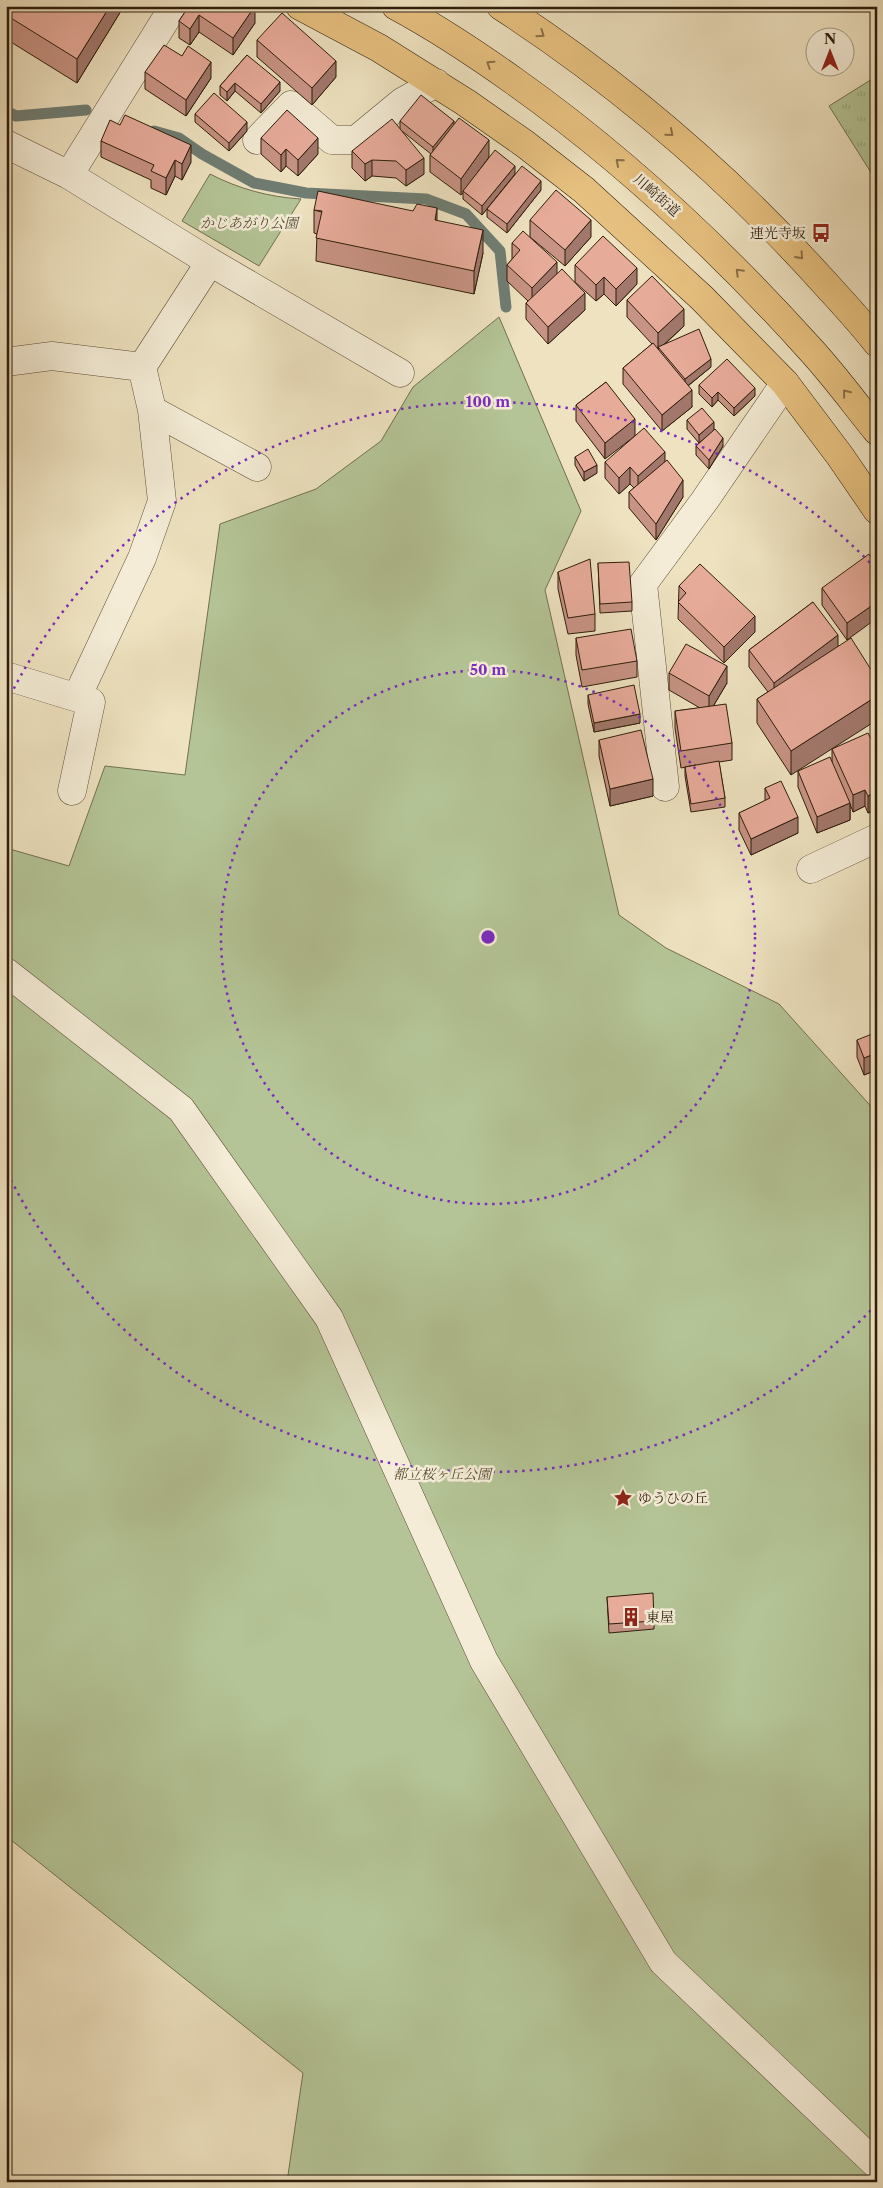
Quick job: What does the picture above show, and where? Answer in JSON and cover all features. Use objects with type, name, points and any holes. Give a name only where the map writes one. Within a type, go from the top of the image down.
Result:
[{"type":"main road","points":[[300,6],[379,48],[436,83],[525,144],[584,190],[702,298],[785,383],[840,456],[877,510]]},
{"type":"main road","name":"川崎街道","points":[[396,6],[486,61],[550,106],[610,154],[687,221],[744,277],[812,351],[877,431]]},
{"type":"main road","points":[[501,6],[578,59],[671,134],[730,186],[787,242],[877,343]]},
{"type":"street","points":[[69,174],[174,6]]},
{"type":"street","points":[[258,140],[291,105],[332,140],[356,140],[402,102],[436,83]]},
{"type":"street","points":[[6,144],[69,174],[210,262],[400,373]]},
{"type":"street","points":[[72,791],[84,699],[142,558],[162,501],[152,410],[142,367],[210,262]]},
{"type":"street","points":[[6,362],[52,356],[142,367]]},
{"type":"street","points":[[665,787],[643,584],[705,500],[785,383]]},
{"type":"street","points":[[152,410],[258,467]]},
{"type":"street","points":[[6,676],[84,699]]},
{"type":"street","points":[[811,869],[877,838]]},
{"type":"street","points":[[6,972],[181,1109],[329,1318],[484,1661],[663,1962],[877,2165]]},
{"type":"green space","points":[[877,76],[877,182],[829,106]]},
{"type":"green space","name":"かじあがり公園","points":[[210,174],[254,191],[301,199],[259,266],[182,221]]},
{"type":"green space","name":"都立桜ヶ丘公園","points":[[499,317],[581,511],[545,590],[619,915],[666,948],[779,1004],[877,1113],[877,2182],[287,2182],[303,2073],[6,1836],[6,848],[69,866],[105,766],[185,775],[220,524],[316,489],[381,441],[413,387]]},
{"type":"building","points":[[8,6],[110,6],[77,59],[6,15]]},
{"type":"building","points":[[189,6],[255,6],[233,38],[199,15],[190,29],[179,21]]},
{"type":"building","points":[[282,13],[336,61],[312,88],[257,40]]},
{"type":"building","points":[[164,45],[182,56],[188,46],[211,62],[186,100],[145,72]]},
{"type":"building","points":[[247,55],[280,82],[261,104],[235,83],[227,92],[220,86]]},
{"type":"building","points":[[214,93],[247,122],[229,143],[195,114]]},
{"type":"building","points":[[421,95],[454,121],[433,147],[400,121]]},
{"type":"building","points":[[287,110],[318,138],[298,160],[286,149],[281,155],[261,138]]},
{"type":"building","points":[[125,115],[191,145],[182,164],[175,160],[166,178],[151,171],[154,165],[101,141],[110,120],[120,125]]},
{"type":"building","points":[[459,118],[489,140],[461,179],[430,155]]},
{"type":"building","points":[[392,119],[424,158],[406,170],[396,161],[372,160],[365,164],[352,151]]},
{"type":"building","points":[[495,150],[515,166],[482,206],[463,191]]},
{"type":"building","points":[[522,166],[541,181],[507,224],[487,209]]},
{"type":"building","points":[[556,190],[591,220],[565,250],[530,220]]},
{"type":"building","points":[[318,191],[413,211],[417,204],[437,208],[435,220],[483,230],[474,271],[316,238],[322,211],[314,210]]},
{"type":"building","points":[[523,231],[557,262],[532,288],[507,265],[520,250],[512,243]]},
{"type":"building","points":[[603,236],[637,268],[616,289],[604,277],[596,285],[575,265]]},
{"type":"building","points":[[562,269],[585,293],[548,327],[526,303]]},
{"type":"building","points":[[652,276],[684,309],[658,333],[627,300]]},
{"type":"building","points":[[699,329],[711,359],[685,379],[658,347]]},
{"type":"building","points":[[653,343],[692,390],[662,415],[623,368]]},
{"type":"building","points":[[727,359],[755,388],[734,408],[718,392],[712,398],[699,385]]},
{"type":"building","points":[[606,382],[635,419],[605,443],[576,405]]},
{"type":"building","points":[[702,408],[714,422],[699,435],[687,420]]},
{"type":"building","points":[[644,428],[665,452],[638,476],[630,467],[619,478],[605,462]]},
{"type":"building","points":[[715,429],[723,438],[709,460],[696,446]]},
{"type":"building","points":[[588,449],[597,465],[584,472],[575,457]]},
{"type":"building","points":[[667,460],[683,480],[656,524],[629,492]]},
{"type":"building","points":[[869,554],[877,565],[877,602],[847,623],[822,588]]},
{"type":"building","points":[[590,559],[595,614],[568,618],[558,572]]},
{"type":"building","points":[[629,562],[632,602],[600,604],[598,563]]},
{"type":"building","points":[[700,564],[755,616],[724,647],[678,602],[686,593],[679,586]]},
{"type":"building","points":[[813,602],[838,635],[774,683],[749,650]]},
{"type":"building","points":[[631,629],[637,661],[582,670],[576,638]]},
{"type":"building","points":[[851,638],[877,679],[877,696],[791,751],[757,699]]},
{"type":"building","points":[[686,644],[727,666],[709,696],[669,673]]},
{"type":"building","points":[[634,685],[640,714],[594,723],[588,695]]},
{"type":"building","points":[[726,704],[732,743],[681,751],[675,711]]},
{"type":"building","points":[[641,730],[653,779],[610,789],[599,740]]},
{"type":"building","points":[[868,733],[877,750],[877,792],[868,796],[865,790],[853,795],[832,749]]},
{"type":"building","points":[[830,757],[850,803],[817,817],[798,771]]},
{"type":"building","points":[[719,761],[725,798],[691,804],[685,767]]},
{"type":"building","points":[[781,781],[798,817],[751,839],[739,813],[770,798],[765,788]]},
{"type":"building","points":[[872,1034],[877,1042],[877,1061],[874,1054],[864,1058],[857,1040]]},
{"type":"building","name":"東屋","points":[[653,1593],[654,1621],[609,1624],[607,1597]]},
{"type":"waterway","points":[[6,111],[16,116],[86,110]]},
{"type":"waterway","points":[[154,131],[179,138],[202,154],[254,183],[306,193],[426,199],[466,214],[500,251],[506,307]]},
{"type":"place","name":"連光寺坂","points":[[821,233]]},
{"type":"place","name":"ゆうひの丘","points":[[623,1498]]},
{"type":"place","name":"東屋","points":[[631,1617]]}]
